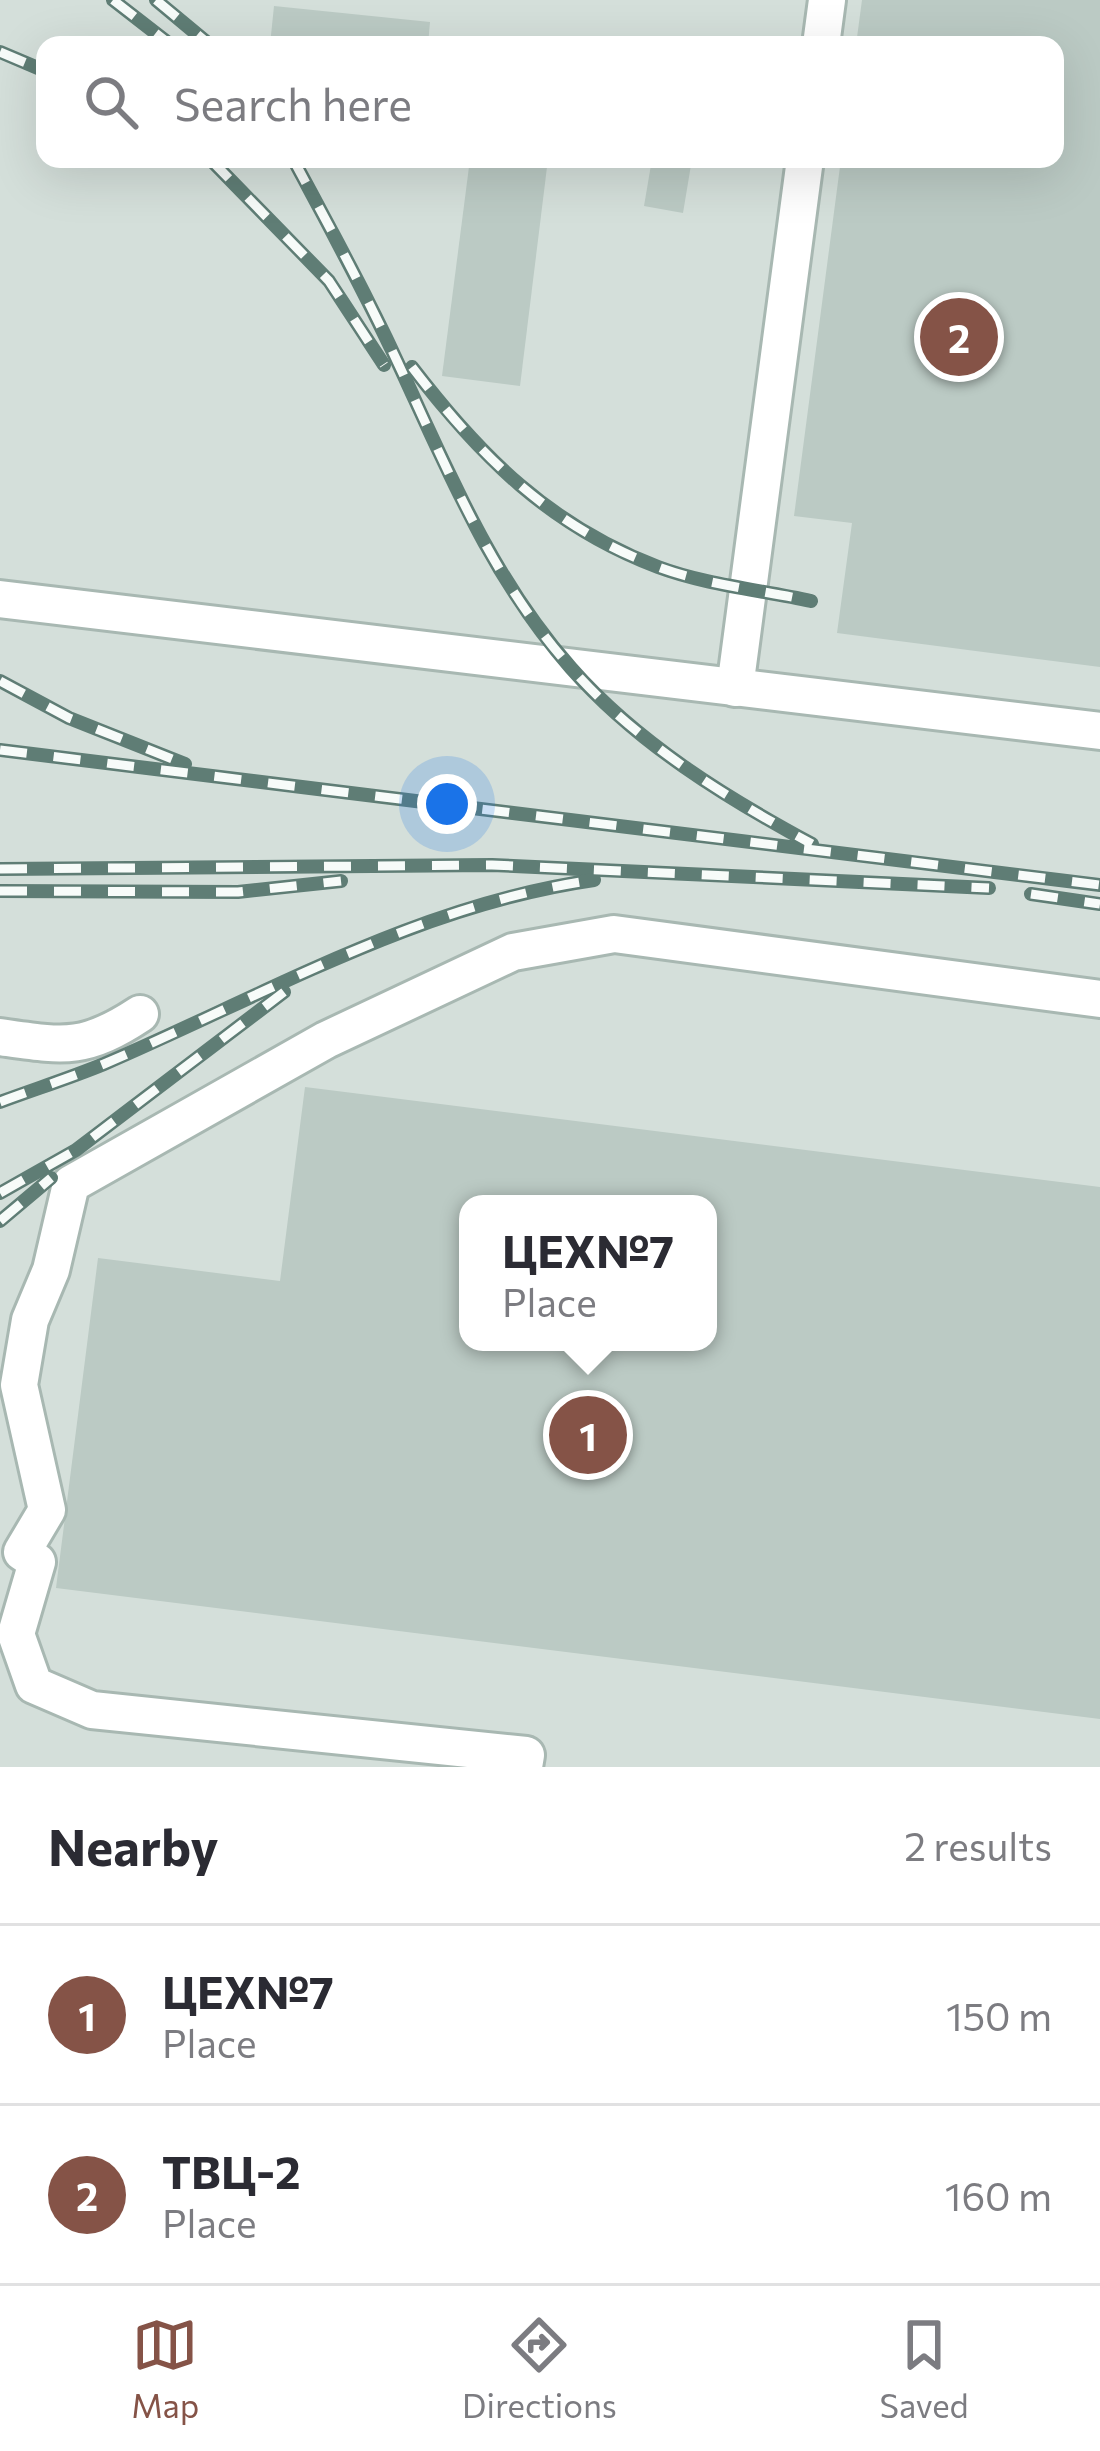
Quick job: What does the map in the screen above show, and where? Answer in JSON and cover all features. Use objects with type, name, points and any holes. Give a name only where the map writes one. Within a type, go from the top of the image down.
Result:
[{"type":"lane","points":[[821,36],[826,0]]},
{"type":"lane","points":[[735,688],[804,168]]},
{"type":"lane","points":[[0,599],[1100,731]]},
{"type":"lane","points":[[524,1767],[526,1755],[92,1710],[34,1685],[16,1634],[37,1562],[22,1552],[47,1510],[19,1385],[30,1320],[51,1270],[71,1184],[326,1040],[513,952],[614,934],[1100,999]]},
{"type":"lane","points":[[0,1037],[66,1046],[108,1035],[140,1014]]},
{"type":"shaded area","points":[[0,0],[1100,0],[1100,1767],[0,1767]]},
{"type":"building","points":[[862,0],[1100,0],[1100,667],[837,633],[852,523],[794,516],[840,168],[1064,168],[1064,36],[857,36]]},
{"type":"building","points":[[274,6],[430,22],[429,36],[271,36]]},
{"type":"building","points":[[469,168],[547,168],[520,386],[442,376]]},
{"type":"building","points":[[650,168],[690,168],[683,213],[644,206]]},
{"type":"building","points":[[305,1087],[1100,1187],[1100,1719],[56,1588],[98,1258],[280,1281]]},
{"type":"railway","points":[[113,0],[159,36]]},
{"type":"railway","points":[[156,0],[199,36]]},
{"type":"railway","points":[[0,52],[36,67]]},
{"type":"railway","points":[[219,168],[329,281],[384,365]]},
{"type":"railway","points":[[298,168],[473,521],[542,633],[597,695],[653,744],[812,844]]},
{"type":"railway","points":[[412,367],[492,459],[584,531],[676,573],[811,601]]},
{"type":"railway","points":[[0,681],[69,718],[185,764]]},
{"type":"railway","points":[[0,750],[1100,885]]},
{"type":"railway","points":[[0,869],[492,865],[989,888]]},
{"type":"railway","points":[[0,1102],[104,1064],[404,931],[529,892],[594,880]]},
{"type":"railway","points":[[0,891],[238,892],[341,881]]},
{"type":"railway","points":[[1031,894],[1100,904]]},
{"type":"railway","points":[[0,1193],[76,1150],[284,992]]},
{"type":"railway","points":[[0,1221],[51,1178]]},
{"type":"place","name":"ТВЦ-2","points":[[959,337]]},
{"type":"place","name":"ЦЕХ№7","points":[[588,1435]]}]
